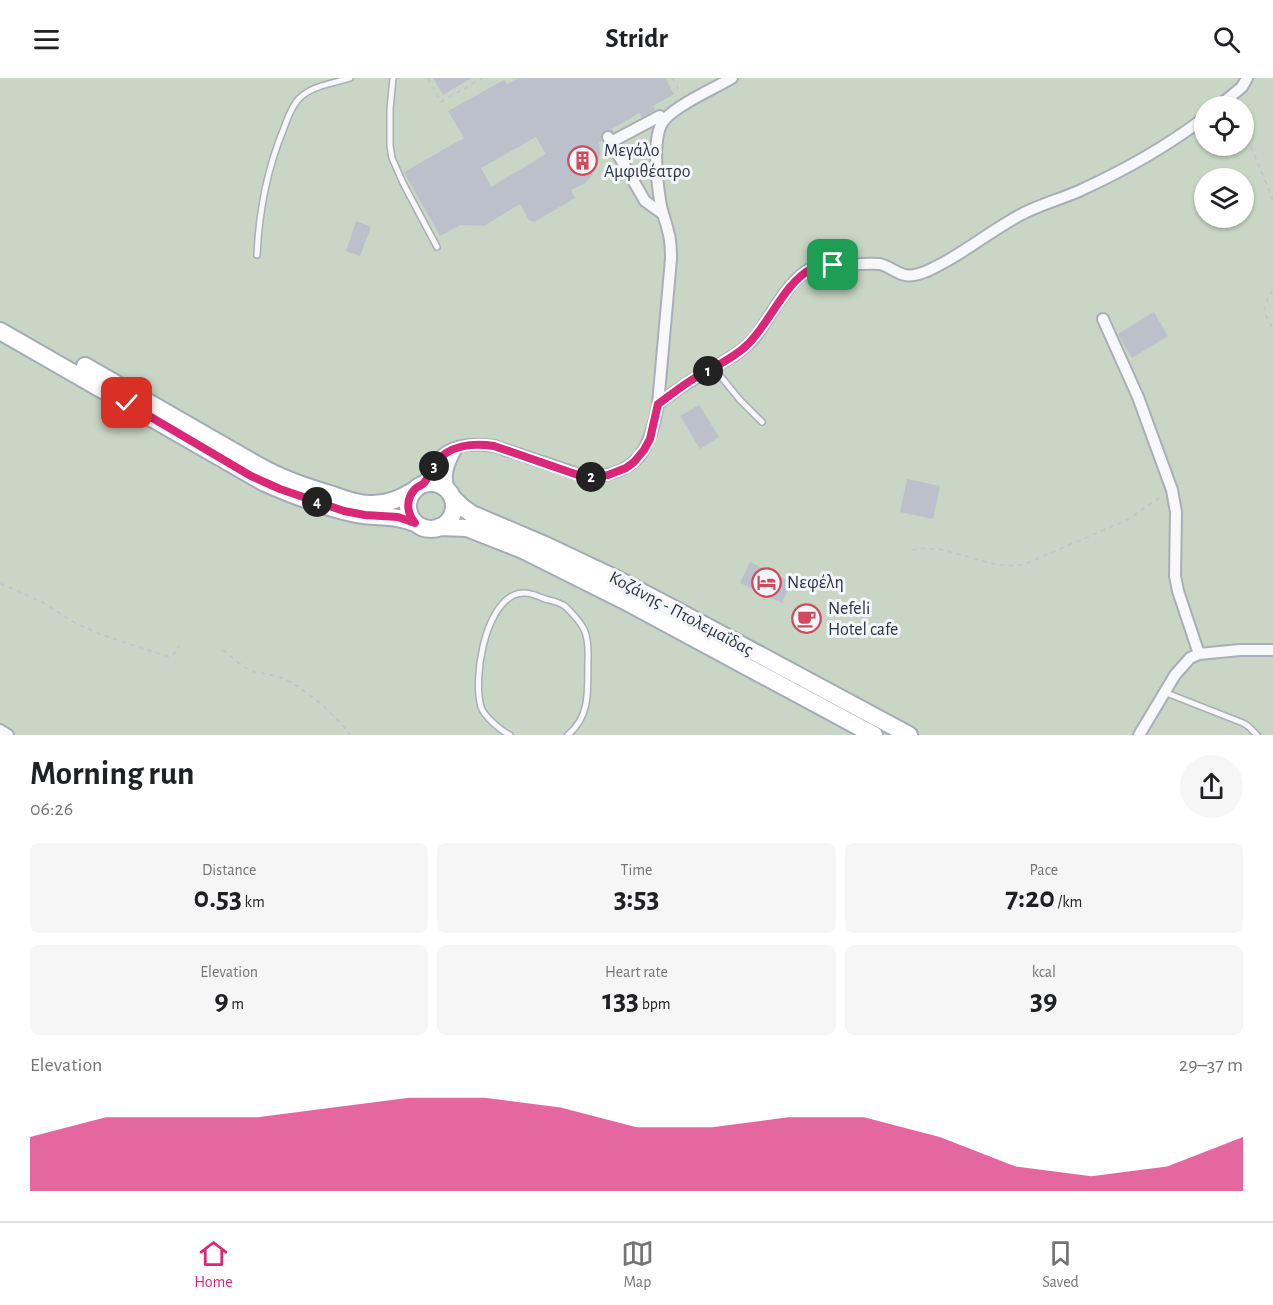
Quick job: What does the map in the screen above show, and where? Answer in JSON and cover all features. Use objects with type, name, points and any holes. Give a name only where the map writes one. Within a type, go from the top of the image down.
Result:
[{"type":"main road","points":[[0,318],[283,478],[345,499],[369,504],[390,502],[418,487],[430,483],[437,484],[450,494],[453,506],[452,515],[439,527],[427,528],[398,517],[344,511],[292,494],[263,482],[0,331]]},
{"type":"main road","points":[[415,523],[408,507],[409,498],[418,487]]},
{"type":"main road","name":"Κοζάνης - Πτολεμαΐδας","points":[[450,494],[472,514],[545,545],[618,580],[909,735]]},
{"type":"main road","name":"Κοζάνης - Πτολεμαΐδας","points":[[439,527],[467,528],[523,550],[625,601],[874,735]]},
{"type":"street","points":[[418,487],[443,454],[463,446],[478,444],[494,446],[588,477],[608,475],[626,468],[644,450],[652,433],[658,404],[671,259],[669,232],[660,201],[657,144],[659,130],[663,121],[674,112],[732,78]]},
{"type":"street","points":[[1231,96],[1242,87],[1246,78]]},
{"type":"street","points":[[663,121],[660,116],[610,139],[645,201],[663,214]]},
{"type":"street","points":[[658,404],[746,347],[783,296],[801,275],[812,268],[825,265],[875,263],[890,267],[899,274],[914,276],[960,255],[1024,213],[1078,192],[1124,169],[1194,126]]},
{"type":"street","points":[[1103,320],[1138,397],[1172,490],[1176,512],[1175,576],[1199,654]]},
{"type":"street","points":[[450,494],[446,479],[447,470],[457,448]]},
{"type":"street","points":[[1139,735],[1164,692],[1190,658],[1199,654],[1240,650],[1273,650]]},
{"type":"street","points":[[0,730],[9,735]]},
{"type":"lane","points":[[257,255],[258,226],[268,173],[293,106],[302,96],[316,88],[350,78]]},
{"type":"lane","points":[[393,78],[390,109],[392,158],[437,247]]},
{"type":"lane","points":[[714,368],[740,400],[762,422]]},
{"type":"lane","points":[[510,735],[503,732],[482,709],[479,679],[481,654],[489,625],[498,609],[514,595],[522,593],[561,603],[584,628],[588,638],[584,716],[568,735]]},
{"type":"lane","points":[[1164,692],[1244,723],[1257,735]]},
{"type":"path","points":[[428,78],[441,102],[482,78]]},
{"type":"path","points":[[672,78],[687,104]]},
{"type":"path","points":[[1254,154],[1273,200]]},
{"type":"path","points":[[1273,290],[1264,312],[1273,329]]},
{"type":"path","points":[[912,550],[929,548],[943,550],[1015,567],[1127,520],[1172,490]]},
{"type":"path","points":[[0,584],[44,603],[75,623],[154,653],[169,657],[174,654],[178,646]]},
{"type":"path","points":[[223,650],[251,670],[293,684],[315,699],[350,735]]},
{"type":"green space","points":[[0,78],[1273,78],[1273,735],[0,735]]},
{"type":"building","points":[[433,78],[471,78],[443,95]]},
{"type":"building","points":[[519,78],[665,78],[674,94],[653,106],[655,110],[642,117],[639,113],[612,129],[614,132],[607,130],[602,133],[602,141],[599,142],[598,164],[585,183],[571,190],[575,198],[534,222],[529,220],[520,204],[484,226],[460,225],[440,236],[404,172],[464,138],[448,111],[504,80],[507,84]],"holes":[[[536,137],[546,154],[491,187],[481,168]]]},
{"type":"building","points":[[356,221],[371,227],[360,256],[346,251]]},
{"type":"building","points":[[1154,312],[1168,336],[1132,358],[1118,334]]},
{"type":"building","points":[[699,405],[719,437],[700,449],[680,416]]},
{"type":"building","points":[[907,479],[940,486],[933,519],[900,512]]},
{"type":"building","name":"Νεφέλη","points":[[750,562],[791,582],[782,603],[740,583]]},
{"type":"place","name":"Μεγάλο Αμφιθέατρο","points":[[583,161]]},
{"type":"place","name":"Νεφέλη","points":[[766,583]]},
{"type":"place","name":"Nefeli Hotel cafe","points":[[807,619]]},
{"type":"route","points":[[127,403],[263,482],[344,511],[398,517],[415,523],[408,507],[413,491],[423,484],[443,454],[463,446],[478,444],[494,446],[588,477],[608,475],[626,468],[644,450],[650,439],[658,404],[746,347],[801,275],[818,266],[833,265]]}]
